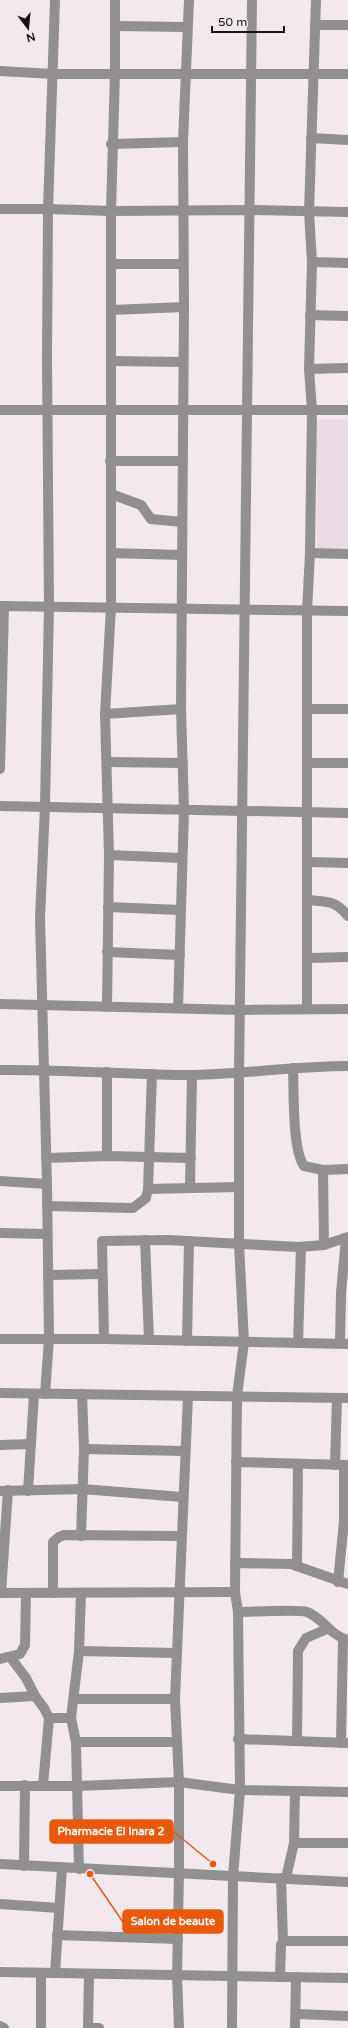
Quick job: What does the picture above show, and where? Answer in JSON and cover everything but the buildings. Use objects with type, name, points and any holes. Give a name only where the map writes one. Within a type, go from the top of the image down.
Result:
[{"type":"street","points":[[45,1394],[49,1339],[44,1005],[40,918],[45,806],[49,606],[48,209],[55,0]]},
{"type":"street","points":[[107,1007],[109,855],[105,714],[111,607],[111,144],[115,73],[115,0]]},
{"type":"street","points":[[178,1008],[184,810],[181,709],[182,410],[184,307],[182,210],[183,142],[189,0]]},
{"type":"street","points":[[232,2028],[233,1876],[240,1790],[238,1739],[238,1612],[235,1592],[235,1563],[237,1396],[244,1342],[239,1244],[238,1187],[252,0]]},
{"type":"street","points":[[307,1009],[307,610],[310,553],[312,410],[309,369],[312,262],[309,212],[316,0]]},
{"type":"street","points":[[315,25],[348,24]]},
{"type":"street","points":[[115,26],[187,28]]},
{"type":"street","points":[[0,71],[53,74],[348,74]]},
{"type":"street","points":[[312,138],[348,140]]},
{"type":"street","points":[[111,144],[183,142]]},
{"type":"street","points":[[0,209],[348,212]]},
{"type":"street","points":[[312,262],[348,263]]},
{"type":"street","points":[[111,264],[183,264]]},
{"type":"street","points":[[111,310],[184,307]]},
{"type":"street","points":[[310,315],[348,316]]},
{"type":"street","points":[[111,361],[183,362]]},
{"type":"street","points":[[309,369],[348,368]]},
{"type":"street","points":[[0,410],[348,410]]},
{"type":"street","points":[[110,461],[182,461]]},
{"type":"street","points":[[111,494],[141,505],[151,519],[182,522]]},
{"type":"street","points":[[111,553],[182,555]]},
{"type":"street","points":[[310,553],[348,554]]},
{"type":"street","points":[[0,769],[2,606],[111,607],[182,610],[348,611]]},
{"type":"street","points":[[105,714],[181,709]]},
{"type":"street","points":[[307,709],[348,709]]},
{"type":"street","points":[[107,762],[183,763]]},
{"type":"street","points":[[307,763],[348,763]]},
{"type":"street","points":[[0,806],[348,813]]},
{"type":"street","points":[[109,855],[182,858]]},
{"type":"street","points":[[308,862],[348,864]]},
{"type":"street","points":[[308,900],[334,903],[341,907],[348,916]]},
{"type":"street","points":[[108,907],[180,910]]},
{"type":"street","points":[[107,952],[180,955]]},
{"type":"street","points":[[308,958],[348,958]]},
{"type":"street","points":[[0,1004],[240,1010],[348,1009]]},
{"type":"street","points":[[0,1070],[44,1069],[152,1074],[239,1074],[293,1068],[348,1066]]},
{"type":"street","points":[[293,1068],[297,1141],[301,1162],[304,1166],[323,1170],[348,1169]]},
{"type":"street","points":[[107,1072],[107,1156]]},
{"type":"street","points":[[47,1206],[133,1208],[146,1198],[148,1189],[152,1074]]},
{"type":"street","points":[[190,1187],[192,1074]]},
{"type":"street","points":[[46,1158],[107,1156],[191,1158]]},
{"type":"street","points":[[323,1170],[324,1245]]},
{"type":"street","points":[[0,1180],[47,1184]]},
{"type":"street","points":[[148,1189],[238,1187]]},
{"type":"street","points":[[0,1234],[47,1234]]},
{"type":"street","points":[[0,1338],[344,1344],[341,1292],[347,1237],[324,1245],[301,1247],[189,1241],[102,1241],[104,1339]]},
{"type":"street","points":[[145,1240],[149,1340]]},
{"type":"street","points":[[187,1341],[189,1241]]},
{"type":"street","points":[[298,1343],[301,1247]]},
{"type":"street","points":[[48,1275],[102,1274]]},
{"type":"street","points":[[0,1393],[348,1398]]},
{"type":"street","points":[[28,1491],[34,1394]]},
{"type":"street","points":[[81,1536],[84,1449],[82,1394]]},
{"type":"street","points":[[179,2028],[177,1976],[180,1873],[179,1782],[175,1699],[180,1592],[182,1497],[188,1396]]},
{"type":"street","points":[[235,1563],[291,1564],[343,1583],[344,1521],[337,1398]]},
{"type":"street","points":[[0,1445],[31,1444]]},
{"type":"street","points":[[84,1449],[185,1451]]},
{"type":"street","points":[[236,1462],[342,1465]]},
{"type":"street","points":[[297,1566],[298,1464]]},
{"type":"street","points":[[182,1497],[82,1489],[28,1491],[4,1490],[0,1593],[235,1592]]},
{"type":"street","points":[[53,1593],[53,1542],[59,1537],[64,1535],[181,1536]]},
{"type":"street","points":[[79,1869],[76,1742],[72,1718],[79,1651],[81,1592]]},
{"type":"street","points":[[0,1659],[11,1658],[20,1654],[25,1644],[26,1593]]},
{"type":"street","points":[[238,1612],[306,1611],[318,1619],[327,1629],[346,1640],[345,1743],[238,1739]]},
{"type":"street","points":[[297,1741],[298,1652],[306,1638],[327,1629]]},
{"type":"street","points":[[79,1651],[176,1653]]},
{"type":"street","points":[[11,1658],[26,1678],[49,1718],[43,1785]]},
{"type":"street","points":[[0,1698],[35,1696]]},
{"type":"street","points":[[74,1699],[175,1699]]},
{"type":"street","points":[[49,1718],[72,1718]]},
{"type":"street","points":[[76,1742],[176,1742]]},
{"type":"street","points":[[0,1786],[77,1786],[179,1782],[240,1790],[348,1792]]},
{"type":"street","points":[[24,1866],[25,1785]]},
{"type":"street","points":[[280,1977],[281,1945],[284,1942],[284,1878],[294,1843],[296,1791]]},
{"type":"street","points":[[79,1835],[150,1836],[179,1834]]},
{"type":"street","points":[[294,1843],[348,1843]]},
{"type":"street","points":[[0,1864],[348,1882]]},
{"type":"street","points":[[55,1973],[62,1868]]},
{"type":"street","points":[[0,1904],[59,1908]]},
{"type":"street","points":[[57,1935],[178,1939]]},
{"type":"street","points":[[284,1942],[348,1941]]},
{"type":"street","points":[[0,1972],[348,1978]]},
{"type":"street","points":[[41,1973],[41,2028]]},
{"type":"street","points":[[88,1974],[88,2028],[99,2028]]},
{"type":"street","points":[[295,2028],[296,1977]]},
{"type":"street","points":[[296,2014],[348,2016]]},
{"type":"street","points":[[0,2026],[4,2028]]},
{"type":"shaded area","points":[[317,419],[348,419],[348,549],[317,549]]},
{"type":"place","name":"Pharmacie El Inara 2","points":[[213,1864]]},
{"type":"place","name":"Salon de beaute","points":[[90,1874]]}]
